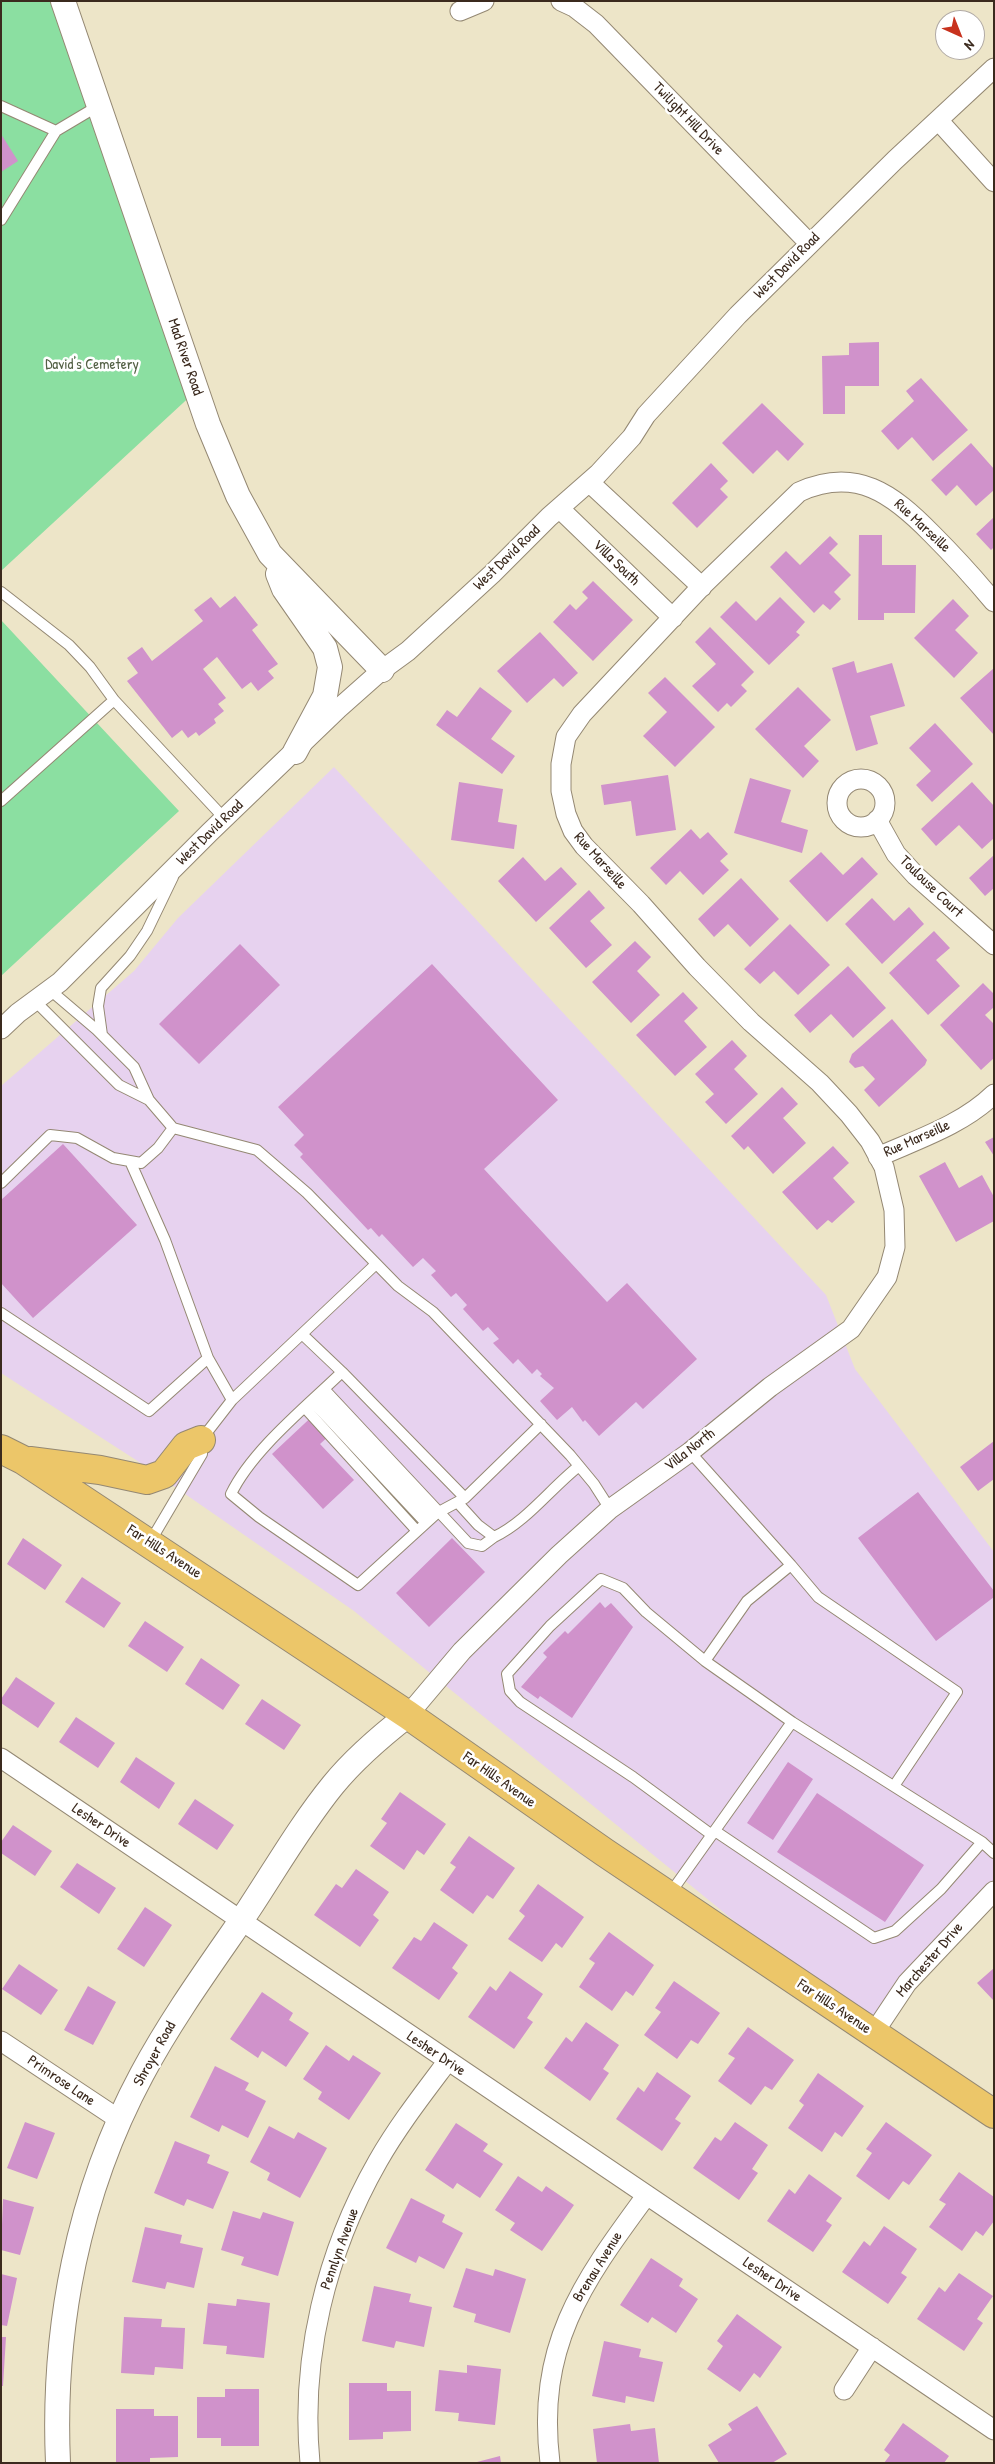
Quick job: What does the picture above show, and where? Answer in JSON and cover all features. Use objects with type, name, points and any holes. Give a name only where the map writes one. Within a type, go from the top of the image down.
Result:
[{"type":"main road","points":[[12,1455],[147,1480],[164,1474],[186,1446],[200,1440]]},
{"type":"main road","name":"Far Hills Avenue","points":[[12,1455],[150,1542],[408,1715],[669,1896],[994,2114]]},
{"type":"street","name":"Mad River Road","points":[[63,1],[208,424],[238,496],[270,554],[382,670]]},
{"type":"street","points":[[460,11],[484,1]]},
{"type":"street","name":"Twilight Hill Drive","points":[[561,1],[574,7],[596,24],[809,244]]},
{"type":"street","name":"West David Road","points":[[1,1029],[43,995],[294,752],[382,670],[408,651],[485,581],[559,508],[589,482],[632,437],[646,415],[738,315],[809,244],[994,68]]},
{"type":"street","points":[[938,120],[994,182]]},
{"type":"street","points":[[589,482],[702,587]]},
{"type":"street","name":"Rue Marseille","points":[[994,602],[959,561],[891,496],[867,486],[848,482],[814,485],[798,492],[702,587],[582,714],[566,738],[561,764],[561,791],[566,814],[573,831],[584,846],[751,1022],[820,1083],[849,1114],[878,1157],[950,1126],[972,1113],[994,1094]]},
{"type":"street","name":"Villa South","points":[[559,508],[673,618]]},
{"type":"street","points":[[270,554],[284,589],[326,648],[330,667],[325,696],[294,752]]},
{"type":"street","name":"Toulouse Court","points":[[877,820],[896,854],[916,876],[994,945]]},
{"type":"street","name":"Villa North","points":[[408,1715],[462,1651],[559,1555],[610,1510],[690,1452],[770,1386],[851,1329],[886,1277],[895,1247],[894,1210],[884,1167],[878,1157]]},
{"type":"street","name":"Shroyer Road","points":[[58,2463],[58,2365],[65,2304],[77,2246],[94,2185],[120,2120],[141,2076],[172,2022],[334,1783],[370,1745],[408,1715]]},
{"type":"street","name":"Lesher Drive","points":[[1,1758],[447,2062],[994,2430]]},
{"type":"street","name":"Marchester Drive","points":[[873,2034],[907,1983],[994,1891]]},
{"type":"street","name":"Primrose Lane","points":[[1,2041],[120,2120]]},
{"type":"street","name":"Pennlyn Avenue","points":[[310,2463],[308,2392],[312,2349],[321,2302],[337,2250],[353,2208],[378,2161],[409,2112],[447,2062]]},
{"type":"street","name":"Brenau Avenue","points":[[550,2463],[547,2436],[548,2398],[554,2363],[564,2329],[580,2292],[600,2258],[646,2196]]},
{"type":"street","points":[[844,2390],[872,2348]]},
{"type":"lane","points":[[1,106],[56,132]]},
{"type":"lane","points":[[1,220],[56,132],[98,106]]},
{"type":"lane","points":[[1,592],[69,645],[90,667],[114,700],[224,818]]},
{"type":"lane","points":[[1,801],[114,700]]},
{"type":"lane","points":[[102,1035],[98,1006],[101,988],[130,956],[147,931],[179,864]]},
{"type":"lane","points":[[43,995],[102,1035],[134,1067],[148,1100],[173,1128],[258,1150],[307,1193],[398,1286],[433,1312],[541,1424],[594,1484],[610,1510]]},
{"type":"lane","points":[[43,995],[119,1085],[148,1100]]},
{"type":"lane","points":[[1,1183],[50,1135],[77,1138],[113,1158],[141,1163],[158,1148],[173,1128]]},
{"type":"lane","points":[[130,1161],[166,1240],[208,1358],[232,1400]]},
{"type":"lane","points":[[150,1542],[202,1454],[200,1440],[232,1400],[376,1264]]},
{"type":"lane","points":[[1,1313],[149,1411],[208,1358]]},
{"type":"lane","points":[[302,1334],[342,1372],[462,1500],[478,1525],[494,1536]]},
{"type":"lane","points":[[342,1372],[260,1452],[238,1479],[231,1494],[259,1517],[358,1585],[432,1518],[462,1500],[541,1424]]},
{"type":"lane","points":[[315,1398],[432,1518],[468,1543],[482,1546],[494,1536],[518,1522],[556,1484],[579,1466]]},
{"type":"lane","points":[[315,1398],[432,1518]]},
{"type":"lane","points":[[315,1398],[417,1531]]},
{"type":"lane","points":[[690,1452],[791,1564],[818,1597],[957,1692],[894,1786]]},
{"type":"lane","points":[[705,1661],[747,1601],[791,1564]]},
{"type":"lane","points":[[982,1842],[941,1889],[895,1931],[874,1938],[713,1833],[520,1702],[510,1691],[507,1674],[550,1626],[600,1579],[623,1588],[652,1617],[705,1661],[792,1722],[982,1842],[994,1853]]},
{"type":"lane","points":[[669,1896],[792,1722]]},
{"type":"shaded area","points":[[334,767],[826,1295],[855,1369],[994,1552],[994,1896],[873,2034],[354,1611],[136,1460],[1,1373],[1,1086],[134,971],[178,918]]},
{"type":"green space","name":"David's Cemetery","points":[[1,1],[63,1],[196,391],[1,571]]},
{"type":"green space","points":[[1,620],[179,811],[1,976]]},
{"type":"building","points":[[1,134],[18,161],[1,172]]},
{"type":"building","points":[[879,342],[879,386],[845,386],[845,414],[823,414],[822,356],[849,355],[849,343]]},
{"type":"building","points":[[921,378],[968,430],[933,461],[912,437],[898,450],[881,431],[914,401],[906,391]]},
{"type":"building","points":[[762,403],[804,444],[788,461],[777,450],[753,474],[722,443]]},
{"type":"building","points":[[971,443],[994,469],[994,490],[976,506],[957,485],[946,496],[931,480]]},
{"type":"building","points":[[711,463],[728,481],[720,489],[728,497],[697,528],[672,503]]},
{"type":"building","points":[[994,517],[994,547],[991,550],[976,534]]},
{"type":"building","points":[[859,535],[882,535],[882,565],[916,565],[915,613],[884,613],[884,620],[858,620]]},
{"type":"building","points":[[830,536],[838,544],[829,553],[851,575],[834,592],[841,599],[830,610],[823,604],[814,613],[770,567],[786,551],[800,565]]},
{"type":"building","points":[[593,581],[633,620],[593,661],[553,622],[570,604],[576,610],[588,598],[582,592]]},
{"type":"building","points":[[235,596],[258,625],[252,630],[278,664],[268,671],[274,678],[258,691],[251,682],[242,689],[217,657],[203,669],[226,698],[218,704],[224,711],[214,719],[216,723],[199,736],[196,732],[188,738],[182,730],[172,738],[127,681],[138,673],[127,658],[142,647],[152,661],[203,621],[194,610],[211,597],[220,608]]},
{"type":"building","points":[[780,597],[805,622],[796,632],[800,635],[769,665],[720,617],[736,601],[756,621]]},
{"type":"building","points":[[953,599],[969,616],[955,630],[978,653],[954,678],[914,638]]},
{"type":"building","points":[[710,627],[754,672],[741,685],[747,691],[731,707],[727,703],[718,712],[692,686],[716,664],[695,642]]},
{"type":"building","points":[[540,632],[578,673],[563,687],[554,678],[527,703],[497,671]]},
{"type":"building","points":[[854,661],[857,673],[892,663],[905,706],[870,716],[878,744],[856,751],[832,668]]},
{"type":"building","points":[[994,668],[994,735],[960,698]]},
{"type":"building","points":[[665,677],[715,727],[675,767],[643,736],[667,712],[648,693]]},
{"type":"building","points":[[480,687],[512,711],[491,739],[515,756],[502,774],[436,725],[447,710],[457,717]]},
{"type":"building","points":[[798,687],[831,720],[804,746],[819,761],[803,778],[755,729]]},
{"type":"building","points":[[935,723],[973,764],[932,802],[916,785],[931,771],[909,748]]},
{"type":"building","points":[[668,775],[676,830],[636,836],[631,801],[604,805],[601,785]]},
{"type":"building","points":[[750,778],[791,790],[781,822],[808,830],[802,853],[734,833]]},
{"type":"building","points":[[459,782],[503,789],[498,822],[517,825],[514,849],[451,840]]},
{"type":"building","points":[[972,782],[994,806],[994,838],[982,849],[959,825],[936,846],[921,829]]},
{"type":"building","points":[[691,829],[700,839],[708,832],[728,854],[720,861],[729,870],[703,895],[680,871],[666,885],[650,868]]},
{"type":"building","points":[[821,852],[843,875],[862,857],[878,874],[827,922],[789,881]]},
{"type":"building","points":[[994,855],[994,888],[985,896],[969,878]]},
{"type":"building","points":[[523,857],[545,881],[561,867],[577,884],[536,922],[498,881]]},
{"type":"building","points":[[741,878],[779,919],[750,947],[728,924],[714,937],[698,919]]},
{"type":"building","points":[[589,890],[605,908],[590,921],[612,945],[586,968],[549,928]]},
{"type":"building","points":[[872,898],[894,921],[909,907],[924,924],[882,964],[845,924]]},
{"type":"building","points":[[790,924],[830,965],[798,995],[774,971],[760,984],[744,969]]},
{"type":"building","points":[[934,931],[950,948],[936,960],[960,986],[928,1015],[889,973]]},
{"type":"building","points":[[635,941],[651,957],[637,971],[660,995],[631,1023],[592,982]]},
{"type":"building","points":[[240,944],[280,985],[199,1064],[159,1024]]},
{"type":"building","points":[[432,964],[558,1100],[484,1169],[607,1302],[627,1283],[697,1359],[643,1409],[636,1402],[599,1436],[585,1420],[583,1422],[572,1407],[557,1420],[540,1401],[554,1388],[540,1376],[542,1374],[537,1369],[532,1374],[518,1359],[513,1364],[493,1343],[499,1339],[488,1327],[483,1331],[463,1309],[467,1305],[456,1293],[451,1297],[431,1275],[436,1271],[423,1258],[413,1267],[382,1234],[379,1237],[371,1228],[368,1230],[300,1157],[303,1154],[294,1145],[304,1135],[278,1107]]},
{"type":"building","points":[[848,966],[886,1008],[853,1038],[831,1014],[810,1033],[794,1015]]},
{"type":"building","points":[[983,983],[994,994],[994,1007],[985,1015],[994,1024],[994,1058],[981,1070],[940,1025]]},
{"type":"building","points":[[683,992],[698,1008],[684,1021],[707,1047],[675,1076],[636,1035]]},
{"type":"building","points":[[892,1019],[927,1060],[925,1065],[879,1107],[864,1090],[875,1079],[863,1066],[855,1068],[849,1062],[852,1054]]},
{"type":"building","points":[[732,1040],[747,1056],[734,1069],[758,1094],[726,1124],[705,1102],[714,1094],[695,1074]]},
{"type":"building","points":[[782,1087],[798,1104],[783,1118],[806,1143],[773,1174],[748,1146],[744,1150],[731,1136]]},
{"type":"building","points":[[994,1137],[994,1156],[985,1142]]},
{"type":"building","points":[[63,1144],[137,1225],[33,1318],[1,1283],[1,1200]]},
{"type":"building","points":[[833,1146],[849,1163],[833,1178],[855,1202],[832,1223],[828,1220],[817,1230],[782,1192]]},
{"type":"building","points":[[945,1162],[959,1188],[982,1175],[994,1197],[994,1221],[956,1242],[919,1176]]},
{"type":"building","points":[[336,1394],[354,1413],[320,1444],[354,1480],[323,1509],[272,1454]]},
{"type":"building","points":[[994,1441],[994,1479],[978,1491],[960,1467]]},
{"type":"building","points":[[918,1492],[994,1591],[994,1597],[936,1641],[858,1538]]},
{"type":"building","points":[[23,1538],[62,1565],[45,1590],[7,1564]]},
{"type":"building","points":[[452,1538],[485,1572],[429,1627],[396,1593]]},
{"type":"building","points":[[82,1577],[121,1603],[104,1628],[65,1602]]},
{"type":"building","points":[[600,1602],[605,1608],[611,1603],[633,1627],[572,1718],[540,1696],[538,1699],[521,1687],[547,1657],[543,1653],[565,1631],[568,1634]]},
{"type":"building","points":[[145,1621],[184,1647],[167,1672],[128,1646]]},
{"type":"building","points":[[201,1658],[240,1685],[223,1710],[185,1684]]},
{"type":"building","points":[[16,1677],[55,1703],[38,1728],[1,1703],[1,1699]]},
{"type":"building","points":[[262,1699],[301,1725],[284,1750],[245,1724]]},
{"type":"building","points":[[76,1717],[115,1743],[98,1768],[59,1742]]},
{"type":"building","points":[[136,1757],[175,1783],[159,1809],[120,1782]]},
{"type":"building","points":[[788,1762],[813,1779],[773,1840],[747,1823]]},
{"type":"building","points":[[400,1792],[446,1824],[424,1855],[417,1850],[404,1870],[370,1846],[387,1823],[381,1819]]},
{"type":"building","points":[[817,1793],[924,1865],[885,1922],[777,1852]]},
{"type":"building","points":[[195,1799],[234,1825],[217,1850],[178,1824]]},
{"type":"building","points":[[13,1825],[52,1851],[35,1876],[1,1853],[1,1842]]},
{"type":"building","points":[[469,1836],[515,1868],[493,1899],[487,1895],[473,1914],[440,1890],[456,1867],[450,1863]]},
{"type":"building","points":[[77,1863],[116,1888],[99,1914],[60,1887]]},
{"type":"building","points":[[356,1869],[389,1892],[373,1915],[379,1920],[360,1947],[314,1915],[336,1884],[342,1888]]},
{"type":"building","points":[[538,1884],[584,1917],[562,1948],[556,1943],[542,1962],[508,1939],[525,1916],[519,1911]]},
{"type":"building","points":[[145,1907],[172,1925],[144,1967],[117,1949]]},
{"type":"building","points":[[434,1922],[468,1945],[452,1968],[458,1973],[439,2000],[392,1968],[414,1937],[421,1941]]},
{"type":"building","points":[[609,1932],[654,1965],[633,1996],[626,1991],[612,2011],[579,1987],[595,1963],[589,1959]]},
{"type":"building","points":[[19,1964],[58,1990],[41,2015],[2,1989]]},
{"type":"building","points":[[994,1968],[994,2001],[977,1983]]},
{"type":"building","points":[[510,1971],[543,1994],[527,2018],[533,2022],[514,2049],[468,2017],[490,1986],[496,1991]]},
{"type":"building","points":[[674,1981],[720,2013],[698,2044],[691,2040],[677,2059],[644,2035],[661,2012],[655,2008]]},
{"type":"building","points":[[88,1986],[116,2002],[93,2045],[64,2030]]},
{"type":"building","points":[[262,1992],[293,2013],[289,2020],[309,2033],[286,2067],[262,2051],[258,2058],[230,2039]]},
{"type":"building","points":[[586,2022],[619,2045],[603,2069],[609,2073],[590,2101],[544,2068],[566,2037],[572,2042]]},
{"type":"building","points":[[748,2027],[794,2060],[772,2090],[765,2086],[751,2105],[718,2081],[735,2058],[728,2054]]},
{"type":"building","points":[[326,2045],[349,2061],[353,2055],[381,2073],[349,2120],[318,2099],[322,2092],[303,2079]]},
{"type":"building","points":[[215,2066],[249,2083],[245,2090],[266,2101],[248,2138],[222,2125],[219,2132],[190,2117]]},
{"type":"building","points":[[657,2072],[691,2096],[675,2119],[681,2123],[662,2151],[616,2119],[638,2087],[644,2092]]},
{"type":"building","points":[[818,2073],[864,2106],[842,2137],[835,2132],[822,2152],[788,2128],[804,2105],[799,2101]]},
{"type":"building","points":[[25,2122],[55,2133],[37,2179],[7,2168]]},
{"type":"building","points":[[735,2122],[768,2145],[752,2169],[758,2173],[739,2200],[693,2168],[715,2137],[721,2141]]},
{"type":"building","points":[[886,2122],[932,2155],[909,2185],[903,2181],[889,2200],[856,2176],[872,2153],[866,2149]]},
{"type":"building","points":[[456,2123],[488,2144],[483,2151],[503,2164],[480,2198],[457,2183],[453,2189],[425,2170]]},
{"type":"building","points":[[269,2126],[294,2139],[298,2132],[327,2148],[300,2198],[267,2180],[270,2173],[250,2162]]},
{"type":"building","points":[[175,2141],[210,2155],[207,2163],[229,2172],[213,2209],[187,2199],[184,2206],[154,2193]]},
{"type":"building","points":[[959,2172],[994,2197],[994,2221],[983,2236],[976,2231],[962,2251],[929,2227],[946,2204],[939,2200]]},
{"type":"building","points":[[809,2174],[842,2198],[826,2221],[832,2225],[813,2252],[767,2221],[789,2189],[795,2194]]},
{"type":"building","points":[[518,2176],[542,2192],[546,2186],[574,2205],[542,2251],[510,2230],[515,2223],[495,2210]]},
{"type":"building","points":[[411,2198],[445,2215],[442,2222],[463,2233],[444,2269],[419,2256],[416,2263],[386,2248]]},
{"type":"building","points":[[3,2199],[34,2207],[20,2255],[1,2250]]},
{"type":"building","points":[[233,2211],[260,2219],[263,2212],[294,2222],[278,2276],[241,2265],[244,2257],[221,2250]]},
{"type":"building","points":[[884,2226],[917,2249],[901,2273],[907,2277],[888,2304],[842,2272],[864,2241],[870,2246]]},
{"type":"building","points":[[145,2227],[182,2235],[180,2243],[203,2248],[194,2288],[167,2282],[165,2289],[132,2282]]},
{"type":"building","points":[[651,2258],[683,2279],[679,2286],[698,2299],[676,2333],[652,2317],[648,2323],[620,2305]]},
{"type":"building","points":[[466,2268],[493,2276],[495,2269],[526,2279],[510,2333],[474,2322],[476,2314],[453,2307]]},
{"type":"building","points":[[959,2273],[993,2296],[977,2319],[983,2323],[964,2351],[917,2319],[939,2287],[945,2292]]},
{"type":"building","points":[[1,2274],[17,2278],[7,2326],[1,2325]]},
{"type":"building","points":[[374,2286],[411,2294],[409,2302],[432,2307],[424,2347],[396,2341],[394,2348],[362,2341]]},
{"type":"building","points":[[237,2299],[270,2303],[264,2358],[226,2354],[227,2346],[203,2344],[208,2303],[236,2306]]},
{"type":"building","points":[[737,2314],[782,2347],[760,2378],[754,2373],[740,2392],[707,2369],[723,2346],[717,2341]]},
{"type":"building","points":[[124,2317],[162,2319],[161,2327],[185,2328],[183,2369],[155,2367],[154,2375],[121,2373]]},
{"type":"building","points":[[1,2337],[6,2337],[3,2386],[1,2386]]},
{"type":"building","points":[[604,2341],[641,2349],[639,2357],[663,2362],[654,2402],[626,2396],[625,2403],[592,2396]]},
{"type":"building","points":[[467,2365],[501,2369],[495,2425],[458,2421],[459,2413],[435,2411],[439,2370],[467,2373]]},
{"type":"building","points":[[349,2383],[387,2383],[387,2391],[411,2391],[411,2431],[383,2432],[383,2439],[349,2440]]},
{"type":"building","points":[[225,2389],[259,2389],[259,2446],[221,2446],[221,2438],[197,2438],[197,2397],[225,2397]]},
{"type":"building","points":[[757,2406],[787,2454],[772,2463],[719,2463],[708,2445],[732,2430],[728,2424]]},
{"type":"building","points":[[116,2409],[154,2409],[154,2416],[178,2416],[178,2457],[150,2458],[150,2463],[116,2463]]},
{"type":"building","points":[[903,2423],[949,2456],[944,2463],[884,2463],[890,2455],[884,2450]]},
{"type":"building","points":[[630,2424],[631,2431],[655,2428],[659,2463],[597,2463],[593,2429]]},
{"type":"building","points":[[500,2456],[501,2463],[477,2463],[477,2462]]}]
